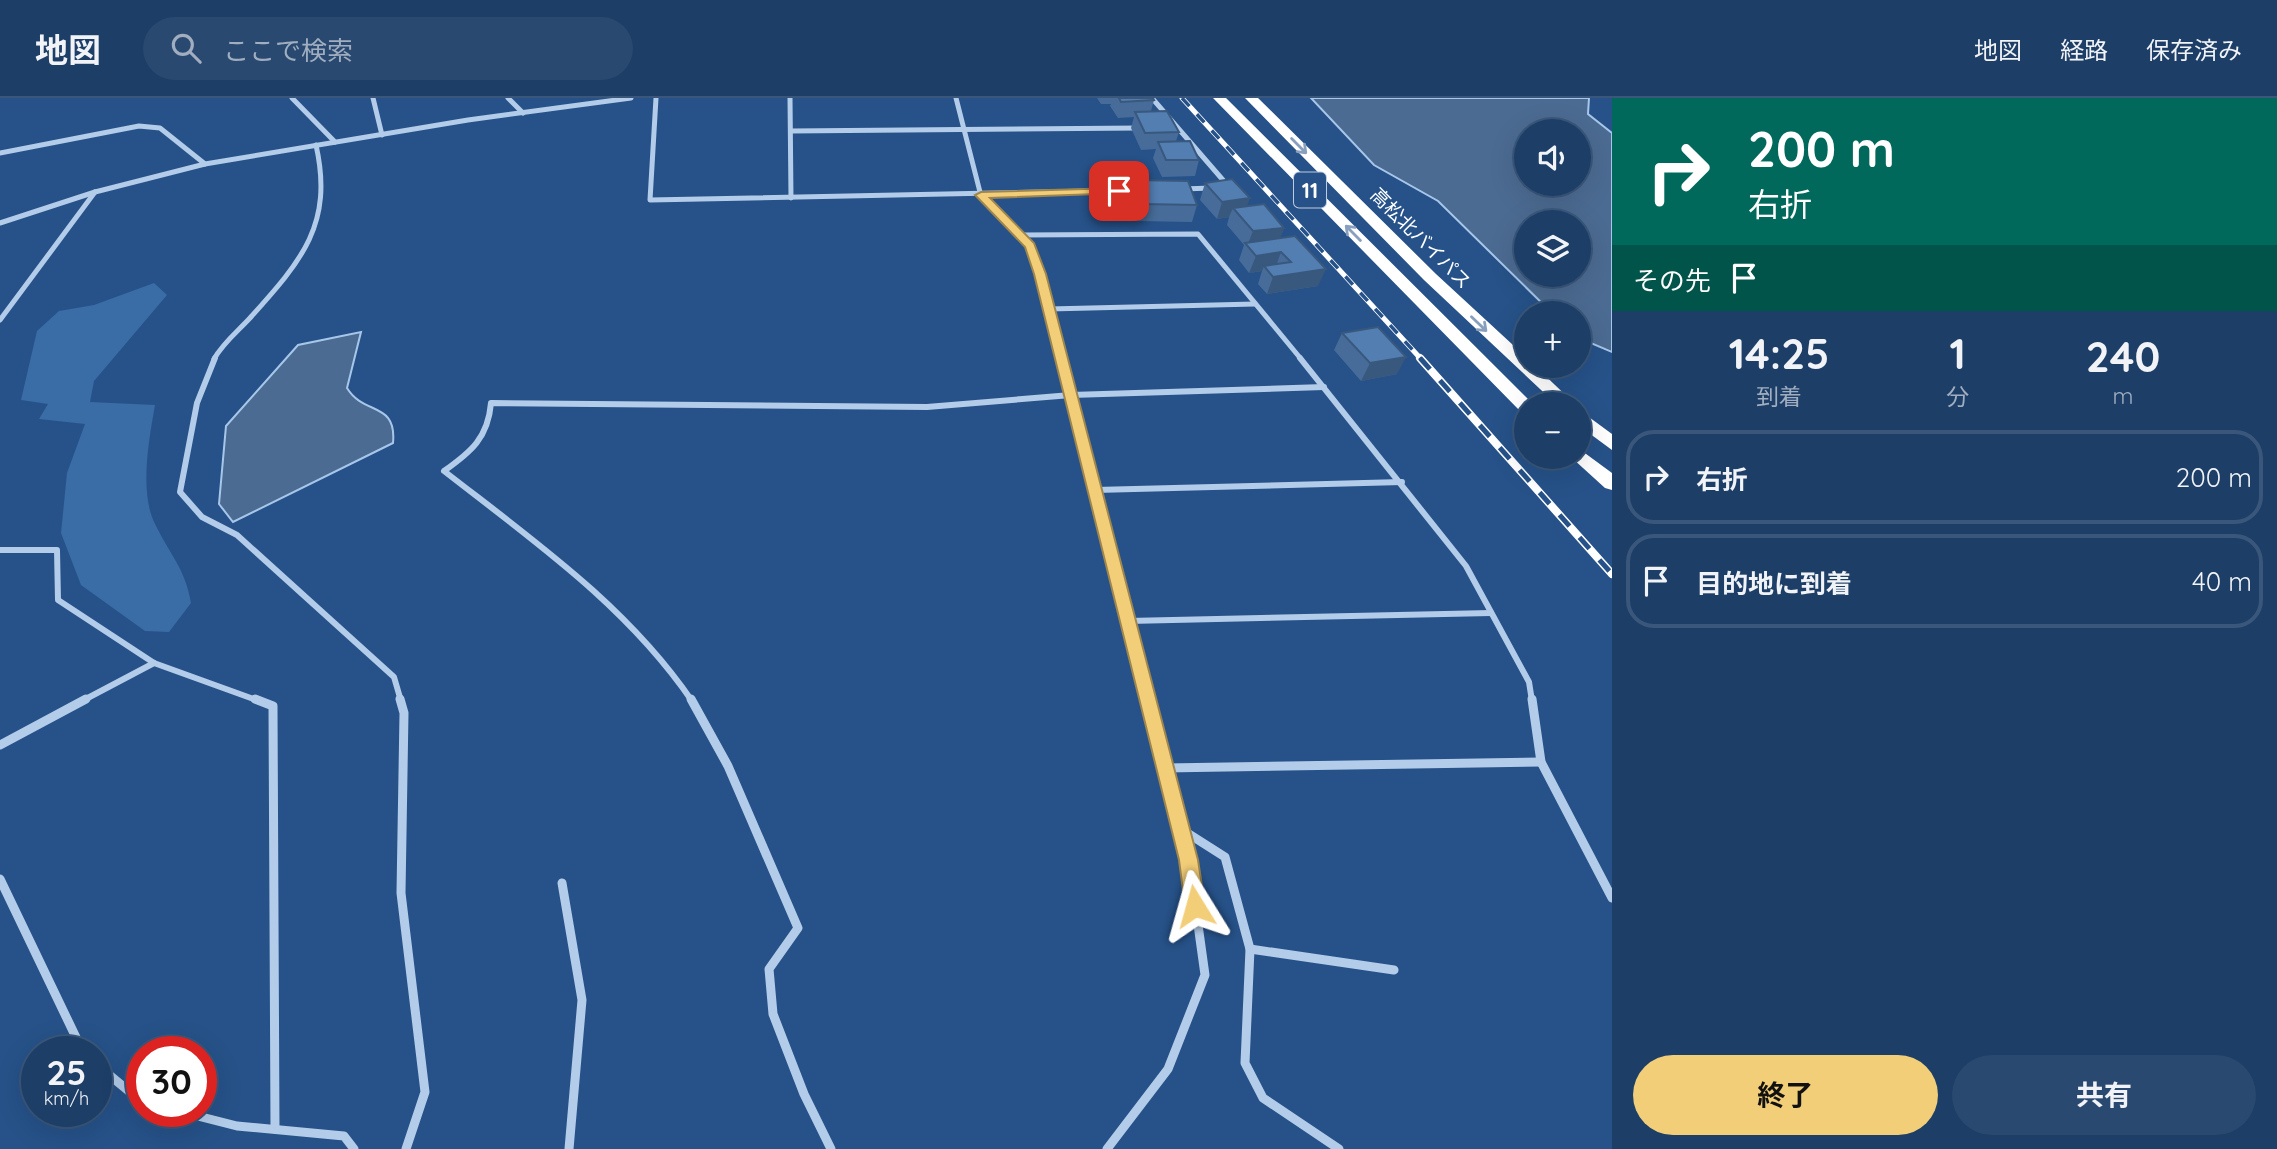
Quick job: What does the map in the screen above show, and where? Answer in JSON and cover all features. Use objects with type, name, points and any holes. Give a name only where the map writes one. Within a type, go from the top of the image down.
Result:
[{"type":"highway","name":"高松北バイパス","points":[[1219,98],[1514,395]]},
{"type":"highway","name":"高松北バイパス","points":[[1251,98],[1430,277],[1553,392]]},
{"type":"highway","points":[[1591,426],[1612,444]]},
{"type":"highway","points":[[1591,465],[1612,483]]},
{"type":"street","points":[[292,98],[335,142]]},
{"type":"street","points":[[373,98],[382,135]]},
{"type":"street","points":[[508,98],[523,113]]},
{"type":"street","points":[[578,105],[580,98]]},
{"type":"street","points":[[0,223],[96,192],[205,164],[631,98]]},
{"type":"street","points":[[656,98],[650,200],[1147,190]]},
{"type":"street","points":[[790,98],[791,198]]},
{"type":"street","points":[[956,98],[981,195],[1030,246],[1049,309],[1189,860],[1205,975],[1168,1069],[1107,1149]]},
{"type":"street","points":[[1153,98],[1230,187],[1174,189]]},
{"type":"street","points":[[0,153],[139,126],[160,128],[205,164]]},
{"type":"street","points":[[790,131],[1151,128]]},
{"type":"street","points":[[1165,128],[1178,128]]},
{"type":"street","points":[[316,145],[322,164],[326,196],[314,230],[298,261],[217,354],[202,392],[180,492],[202,517],[237,536],[394,677],[404,713],[401,893],[425,1092],[406,1149]]},
{"type":"street","points":[[0,320],[96,192]]},
{"type":"street","points":[[1020,236],[1198,234],[1402,482],[1466,566],[1529,682],[1541,762],[1612,898]]},
{"type":"street","points":[[1049,309],[1255,304]]},
{"type":"street","points":[[831,1149],[804,1094],[773,1014],[769,969],[798,928],[725,760],[674,675],[605,598],[444,471],[482,443],[490,425],[491,403],[927,407],[1071,395],[1324,387]]},
{"type":"street","points":[[1095,490],[1402,482]]},
{"type":"street","points":[[0,550],[57,551],[58,600],[155,663],[273,706],[275,1129]]},
{"type":"street","points":[[1128,621],[1491,613]]},
{"type":"street","points":[[0,746],[155,663]]},
{"type":"street","points":[[1165,768],[1541,762]]},
{"type":"street","points":[[1180,829],[1225,857],[1250,949],[1245,1063],[1263,1098],[1339,1149]]},
{"type":"street","points":[[0,879],[75,1036]]},
{"type":"street","points":[[562,883],[582,1000],[569,1149]]},
{"type":"street","points":[[1250,949],[1394,970]]},
{"type":"street","points":[[112,1077],[126,1089]]},
{"type":"street","points":[[217,1121],[237,1126],[344,1136],[354,1149]]},
{"type":"shaded area","points":[[1311,98],[1589,98],[1588,114],[1612,133],[1612,352],[1591,343],[1591,301],[1540,301],[1526,287],[1591,287],[1591,210],[1514,210],[1514,276],[1438,201],[1374,165]]},
{"type":"shaded area","points":[[154,283],[167,295],[94,381],[90,402],[155,405],[147,465],[147,497],[155,524],[181,571],[191,603],[169,632],[145,631],[81,585],[61,533],[67,473],[85,424],[39,419],[48,404],[21,400],[37,331],[59,311],[94,305]]},
{"type":"shaded area","points":[[361,332],[347,388],[354,397],[385,415],[393,430],[393,443],[233,522],[219,504],[226,426],[298,345]]},
{"type":"building","points":[[1119,98],[1153,98],[1154,100],[1121,102]]},
{"type":"building","points":[[1167,111],[1179,132],[1145,133],[1135,112]]},
{"type":"building","points":[[1190,141],[1199,160],[1166,160],[1158,142]]},
{"type":"building","points":[[1232,179],[1250,198],[1222,202],[1205,183]]},
{"type":"building","points":[[1135,180],[1188,181],[1197,205],[1142,204]]},
{"type":"building","points":[[1264,204],[1284,228],[1253,231],[1233,208]]},
{"type":"building","points":[[1295,236],[1326,269],[1273,277],[1264,266],[1291,262],[1281,252],[1256,256],[1245,243]]},
{"type":"building","points":[[1378,327],[1406,357],[1370,363],[1342,333]]},
{"type":"railway","points":[[1182,98],[1421,359]]},
{"type":"railway","points":[[1420,358],[1612,574]]},
{"type":"route","points":[[1119,191],[981,195],[1030,246],[1040,274],[1189,860],[1195,906]]}]
